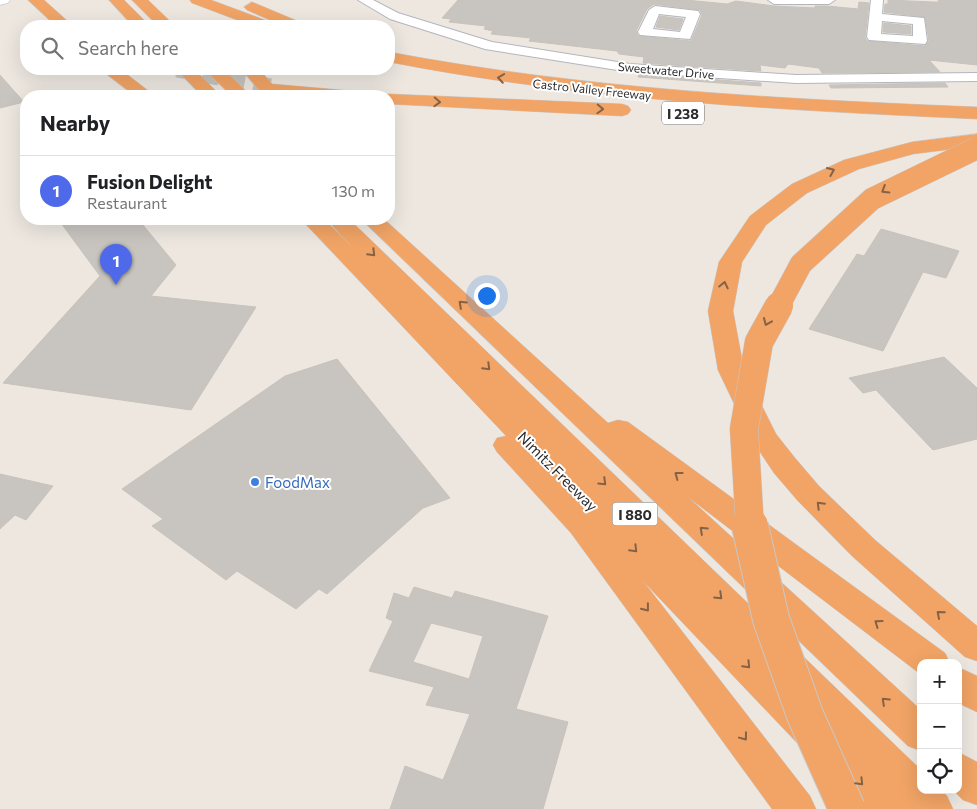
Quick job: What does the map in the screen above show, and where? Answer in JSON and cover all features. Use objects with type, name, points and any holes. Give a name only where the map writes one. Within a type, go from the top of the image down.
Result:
[{"type":"highway","points":[[34,0],[37,14],[44,20]]},
{"type":"highway","points":[[34,0],[58,20]]},
{"type":"highway","points":[[99,0],[119,20]]},
{"type":"highway","points":[[116,0],[136,20]]},
{"type":"highway","points":[[139,0],[161,20]]},
{"type":"highway","points":[[196,0],[208,19]]},
{"type":"highway","points":[[196,0],[250,20]]},
{"type":"highway","points":[[240,0],[283,20]]},
{"type":"highway","name":"Castro Valley Freeway","points":[[395,58],[530,82],[648,96],[740,103],[977,113]]},
{"type":"highway","points":[[116,75],[138,90]]},
{"type":"highway","points":[[172,75],[188,90]]},
{"type":"highway","points":[[191,75],[206,90]]},
{"type":"highway","points":[[219,75],[236,90]]},
{"type":"highway","points":[[257,75],[273,90]]},
{"type":"highway","name":"Castro Valley Freeway","points":[[395,99],[977,125]]},
{"type":"highway","points":[[977,140],[935,144],[880,155],[831,171],[788,194],[754,224],[731,260],[721,299],[721,324],[725,350],[744,400],[765,437],[787,468],[816,501],[852,535],[977,647]]},
{"type":"highway","points":[[847,809],[824,763],[793,688],[766,607],[755,562],[748,524],[744,484],[743,450],[748,388],[761,337],[775,306],[795,273],[824,238],[858,209],[895,184],[937,163],[977,148]]},
{"type":"highway","name":"Nimitz Freeway","points":[[318,225],[887,809]]},
{"type":"highway","name":"I 880","points":[[343,225],[934,809]]},
{"type":"highway","name":"I 880","points":[[378,225],[917,730]]},
{"type":"highway","points":[[379,289],[449,384],[582,525],[796,809]]},
{"type":"highway","points":[[497,337],[709,499],[927,659]]},
{"type":"highway","points":[[962,685],[977,696]]},
{"type":"highway","points":[[962,774],[977,787]]},
{"type":"street","name":"Sweetwater Drive","points":[[364,0],[394,16],[490,46],[630,68],[796,79],[977,77]]},
{"type":"street","points":[[774,0],[829,0]]},
{"type":"street","points":[[876,17],[877,0]]},
{"type":"street","points":[[694,14],[702,1]]},
{"type":"building","points":[[458,0],[686,0],[727,4],[736,1],[774,6],[815,8],[815,6],[827,6],[858,9],[859,2],[869,3],[865,37],[867,41],[925,46],[929,41],[925,17],[884,12],[885,4],[888,4],[888,0],[939,2],[938,0],[977,0],[977,65],[929,60],[940,72],[822,73],[819,68],[788,64],[785,68],[760,65],[761,71],[643,63],[644,57],[619,54],[617,51],[529,41],[531,38],[491,34],[493,31],[484,29],[486,26],[449,22],[451,19],[442,18]],"holes":[[[654,4],[700,10],[702,15],[691,41],[638,36],[636,31],[647,9]]]},
{"type":"building","points":[[660,16],[683,19],[679,30],[656,27]]},
{"type":"building","points":[[884,23],[911,26],[911,34],[883,32]]},
{"type":"building","points":[[639,74],[761,83],[761,86],[638,77]]},
{"type":"building","points":[[0,75],[20,98],[20,103],[0,108]]},
{"type":"building","points":[[945,83],[948,87],[831,88],[829,85]]},
{"type":"building","points":[[62,225],[143,225],[176,265],[151,296],[256,307],[191,410],[3,383],[100,276]]},
{"type":"building","points":[[881,229],[959,251],[946,278],[923,272],[883,351],[809,329],[857,254],[864,256]]},
{"type":"building","points":[[944,357],[977,388],[977,439],[933,450],[876,390],[863,393],[849,378]]},
{"type":"building","points":[[337,359],[450,498],[423,508],[327,594],[319,589],[296,609],[237,571],[226,580],[152,526],[163,519],[122,489],[285,376]]},
{"type":"building","points":[[0,474],[53,486],[26,520],[15,515],[0,529]]},
{"type":"building","points":[[414,587],[452,598],[455,591],[548,616],[516,709],[568,722],[543,809],[390,809],[405,766],[443,780],[470,714],[426,705],[434,687],[369,671],[393,621],[386,618],[394,593],[409,598]],"holes":[[[431,623],[483,636],[469,679],[413,662]]]},
{"type":"tunnel","points":[[209,75],[277,88]]},
{"type":"place","name":"Fusion Delight","points":[[116,285]]},
{"type":"place","name":"FoodMax","points":[[255,482]]}]
